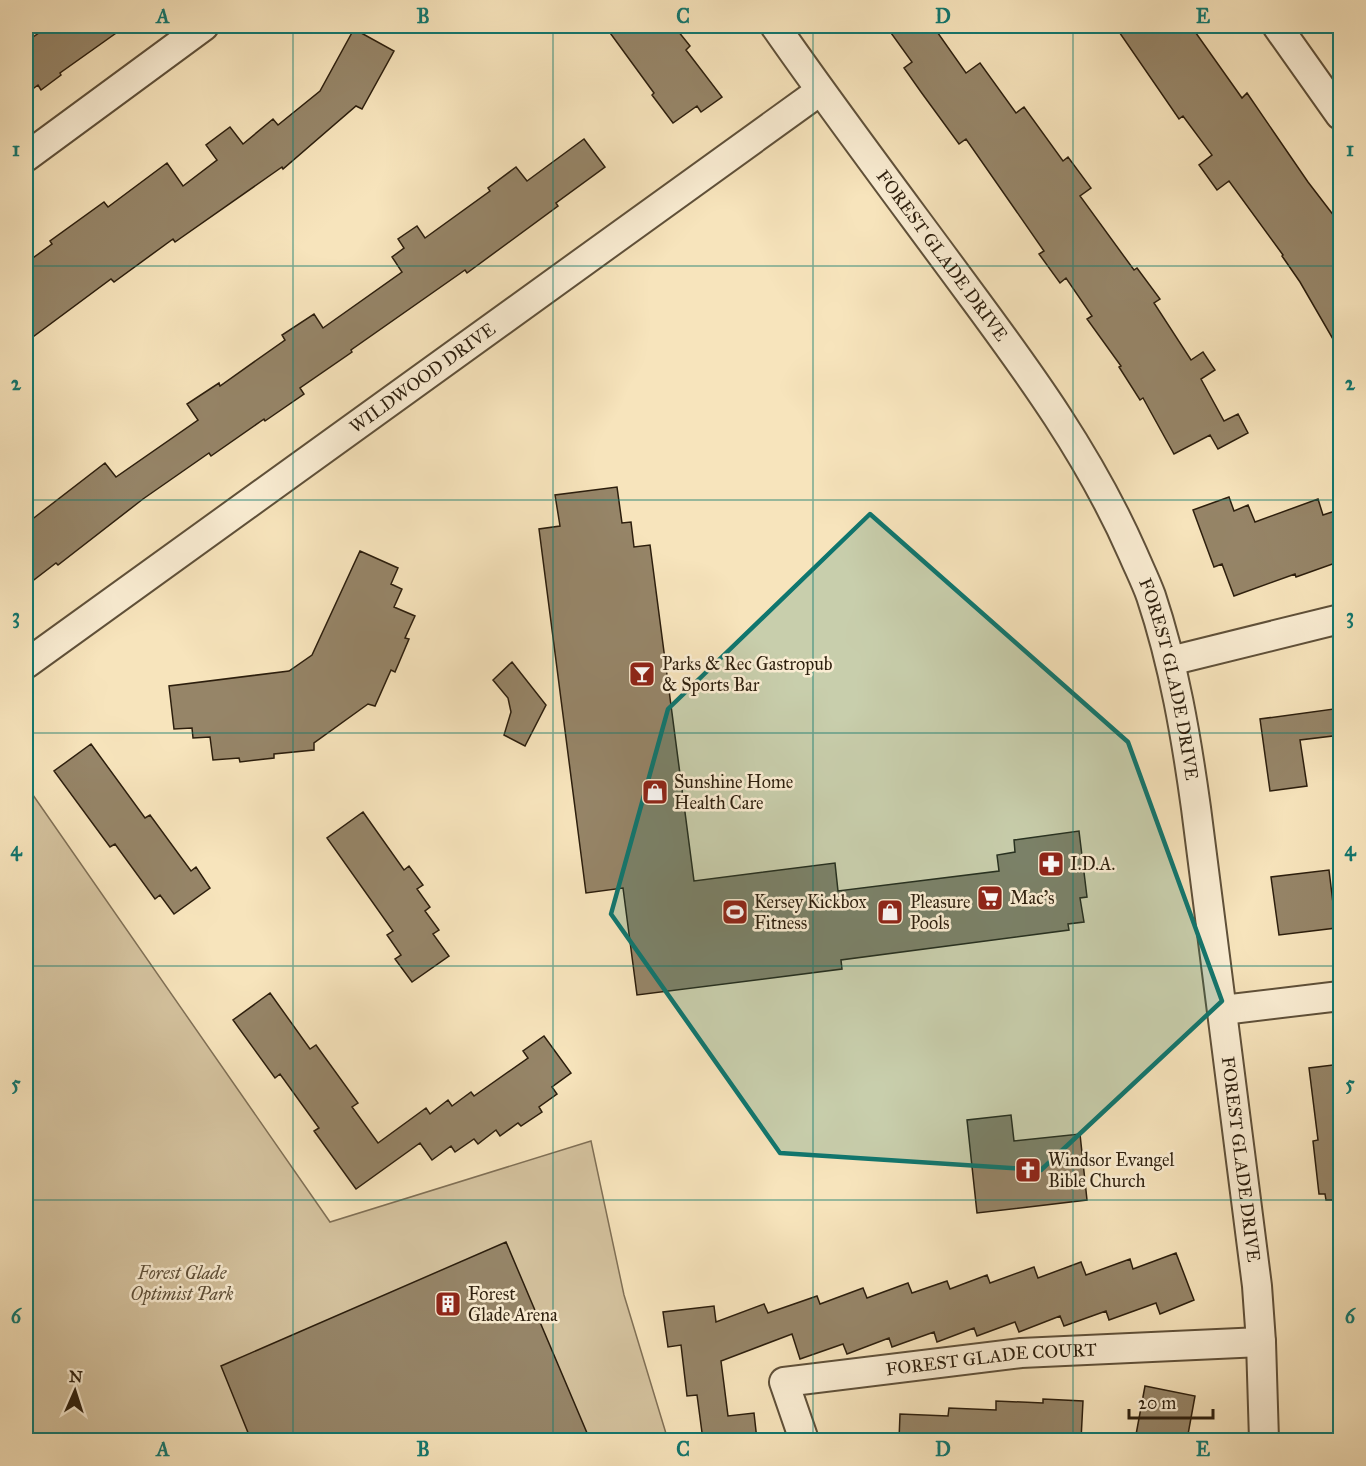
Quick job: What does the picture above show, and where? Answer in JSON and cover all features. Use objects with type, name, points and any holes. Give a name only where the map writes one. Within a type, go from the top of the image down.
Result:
[{"type":"street","points":[[26,157],[204,26]]},
{"type":"street","name":"FOREST GLADE DRIVE","points":[[775,26],[1025,367],[1079,448],[1121,527],[1150,595],[1170,661],[1185,730],[1223,1010],[1257,1286],[1264,1440]]},
{"type":"street","points":[[1277,26],[1341,115]]},
{"type":"street","name":"WILDWOOD DRIVE","points":[[26,664],[820,90]]},
{"type":"street","points":[[1170,661],[1341,619]]},
{"type":"street","points":[[1223,1010],[1341,996]]},
{"type":"street","name":"FOREST GLADE COURT","points":[[804,1440],[784,1382],[1021,1353],[1261,1342]]},
{"type":"highlighted area","points":[[870,514],[1128,742],[1222,1001],[1041,1170],[780,1153],[611,914],[668,709]]},
{"type":"green space","name":"Forest Glade Optimist Park","points":[[26,785],[330,1222],[591,1141],[624,1295],[668,1440],[26,1440]]},
{"type":"building","points":[[49,26],[126,26],[60,73],[61,75],[41,90],[38,85],[26,94],[26,42]]},
{"type":"building","points":[[605,26],[674,26],[690,46],[686,50],[722,97],[701,112],[697,106],[673,123]]},
{"type":"building","points":[[886,26],[933,26],[966,73],[980,63],[1016,113],[1024,107],[1063,161],[1068,157],[1091,188],[1080,196],[1134,270],[1137,268],[1160,299],[1154,303],[1191,360],[1203,352],[1215,370],[1201,379],[1224,421],[1238,414],[1248,433],[1218,449],[1210,435],[1174,454],[1143,398],[1140,400],[1119,367],[1121,366],[1087,319],[1092,316],[1066,278],[1060,283],[1039,254],[1044,251],[966,139],[959,144],[921,92],[904,68],[912,62]]},
{"type":"building","points":[[1115,26],[1191,26],[1242,98],[1247,93],[1308,182],[1341,225],[1341,353],[1283,255],[1229,181],[1217,190],[1199,165],[1212,155],[1183,116],[1179,119]]},
{"type":"building","points":[[354,29],[394,51],[362,109],[356,106],[283,169],[282,167],[175,242],[173,239],[114,282],[111,279],[26,342],[26,263],[52,244],[50,241],[104,202],[108,207],[167,163],[183,186],[217,160],[206,145],[230,127],[243,144],[273,119],[278,125],[320,91]]},
{"type":"building","points":[[584,139],[605,167],[556,203],[558,206],[467,273],[465,270],[351,350],[352,352],[300,388],[304,394],[211,456],[209,453],[143,499],[58,565],[56,563],[26,586],[26,524],[105,463],[116,477],[198,420],[187,404],[219,383],[220,386],[285,340],[282,335],[314,314],[323,328],[402,272],[392,257],[404,248],[398,239],[417,226],[425,238],[490,191],[488,188],[516,167],[527,181]]},
{"type":"building","points":[[617,487],[622,523],[631,522],[634,547],[650,545],[694,881],[835,863],[838,891],[999,871],[997,855],[1015,852],[1014,840],[1079,831],[1087,897],[1080,898],[1084,922],[1068,924],[1069,930],[841,960],[842,969],[637,995],[623,888],[586,893],[539,529],[560,526],[555,495]]},
{"type":"building","points":[[1229,497],[1234,511],[1248,505],[1255,522],[1318,499],[1323,515],[1341,509],[1341,561],[1296,577],[1295,574],[1234,596],[1222,564],[1214,567],[1193,510]]},
{"type":"building","points":[[360,551],[398,568],[391,584],[402,589],[394,607],[415,616],[405,638],[409,639],[395,672],[391,670],[375,706],[368,704],[314,743],[314,750],[274,754],[274,758],[240,762],[239,758],[213,760],[210,737],[193,738],[192,728],[174,729],[169,686],[289,671],[312,655]]},
{"type":"building","points":[[512,662],[546,705],[525,746],[504,735],[511,712],[508,698],[493,680]]},
{"type":"building","points":[[1341,708],[1341,735],[1300,740],[1307,786],[1270,791],[1260,719]]},
{"type":"building","points":[[91,744],[145,818],[150,815],[191,871],[196,867],[210,888],[174,914],[160,895],[155,899],[115,844],[110,847],[54,771]]},
{"type":"building","points":[[363,812],[404,870],[409,866],[423,885],[417,889],[430,907],[425,911],[439,930],[433,934],[449,956],[412,982],[395,959],[401,955],[387,935],[393,931],[327,838]]},
{"type":"building","points":[[1329,870],[1336,928],[1279,935],[1271,877]]},
{"type":"building","points":[[270,993],[310,1049],[316,1045],[358,1103],[352,1107],[378,1143],[426,1108],[430,1114],[448,1100],[452,1106],[471,1092],[474,1096],[528,1058],[523,1051],[544,1036],[571,1073],[552,1087],[557,1094],[539,1107],[542,1112],[521,1126],[518,1123],[500,1136],[496,1130],[478,1144],[474,1139],[455,1152],[451,1146],[432,1160],[420,1143],[356,1189],[314,1131],[319,1128],[280,1074],[275,1078],[233,1020]]},
{"type":"building","points":[[1341,1064],[1341,1200],[1326,1200],[1325,1194],[1319,1194],[1313,1141],[1318,1140],[1309,1068]]},
{"type":"building","name":"Windsor Evangel Bible Church","points":[[1011,1115],[1014,1141],[1080,1134],[1087,1200],[977,1213],[967,1120]]},
{"type":"building","name":"Forest Glade Arena","points":[[506,1242],[590,1440],[251,1440],[221,1366]]},
{"type":"building","points":[[1176,1253],[1194,1300],[1160,1314],[1156,1303],[1109,1320],[1106,1311],[1064,1326],[1060,1316],[1019,1332],[1015,1322],[977,1336],[974,1328],[937,1342],[934,1332],[892,1347],[889,1338],[847,1354],[843,1344],[800,1359],[792,1334],[721,1361],[728,1416],[754,1413],[757,1440],[703,1440],[697,1395],[687,1396],[681,1345],[668,1347],[663,1312],[714,1306],[716,1322],[764,1304],[768,1313],[817,1296],[820,1304],[863,1288],[867,1298],[908,1283],[912,1293],[947,1281],[950,1289],[987,1275],[990,1283],[1034,1267],[1038,1278],[1081,1262],[1086,1275],[1130,1259],[1133,1269]]},
{"type":"building","points":[[1145,1386],[1195,1396],[1187,1440],[1135,1440]]},
{"type":"building","points":[[1043,1399],[1083,1401],[1081,1440],[899,1440],[900,1414],[948,1416],[949,1408],[996,1410],[996,1401],[1043,1403]]},
{"type":"place","name":"Parks & Rec Gastropub & Sports Bar","points":[[642,674]]},
{"type":"place","name":"Sunshine Home Health Care","points":[[655,792]]},
{"type":"place","name":"I.D.A.","points":[[1051,864]]},
{"type":"place","name":"Mac's","points":[[990,898]]},
{"type":"place","name":"Kersey Kickbox Fitness","points":[[735,912]]},
{"type":"place","name":"Pleasure Pools","points":[[890,912]]},
{"type":"place","name":"Windsor Evangel Bible Church","points":[[1028,1170]]},
{"type":"place","name":"Forest Glade Arena","points":[[448,1304]]}]
